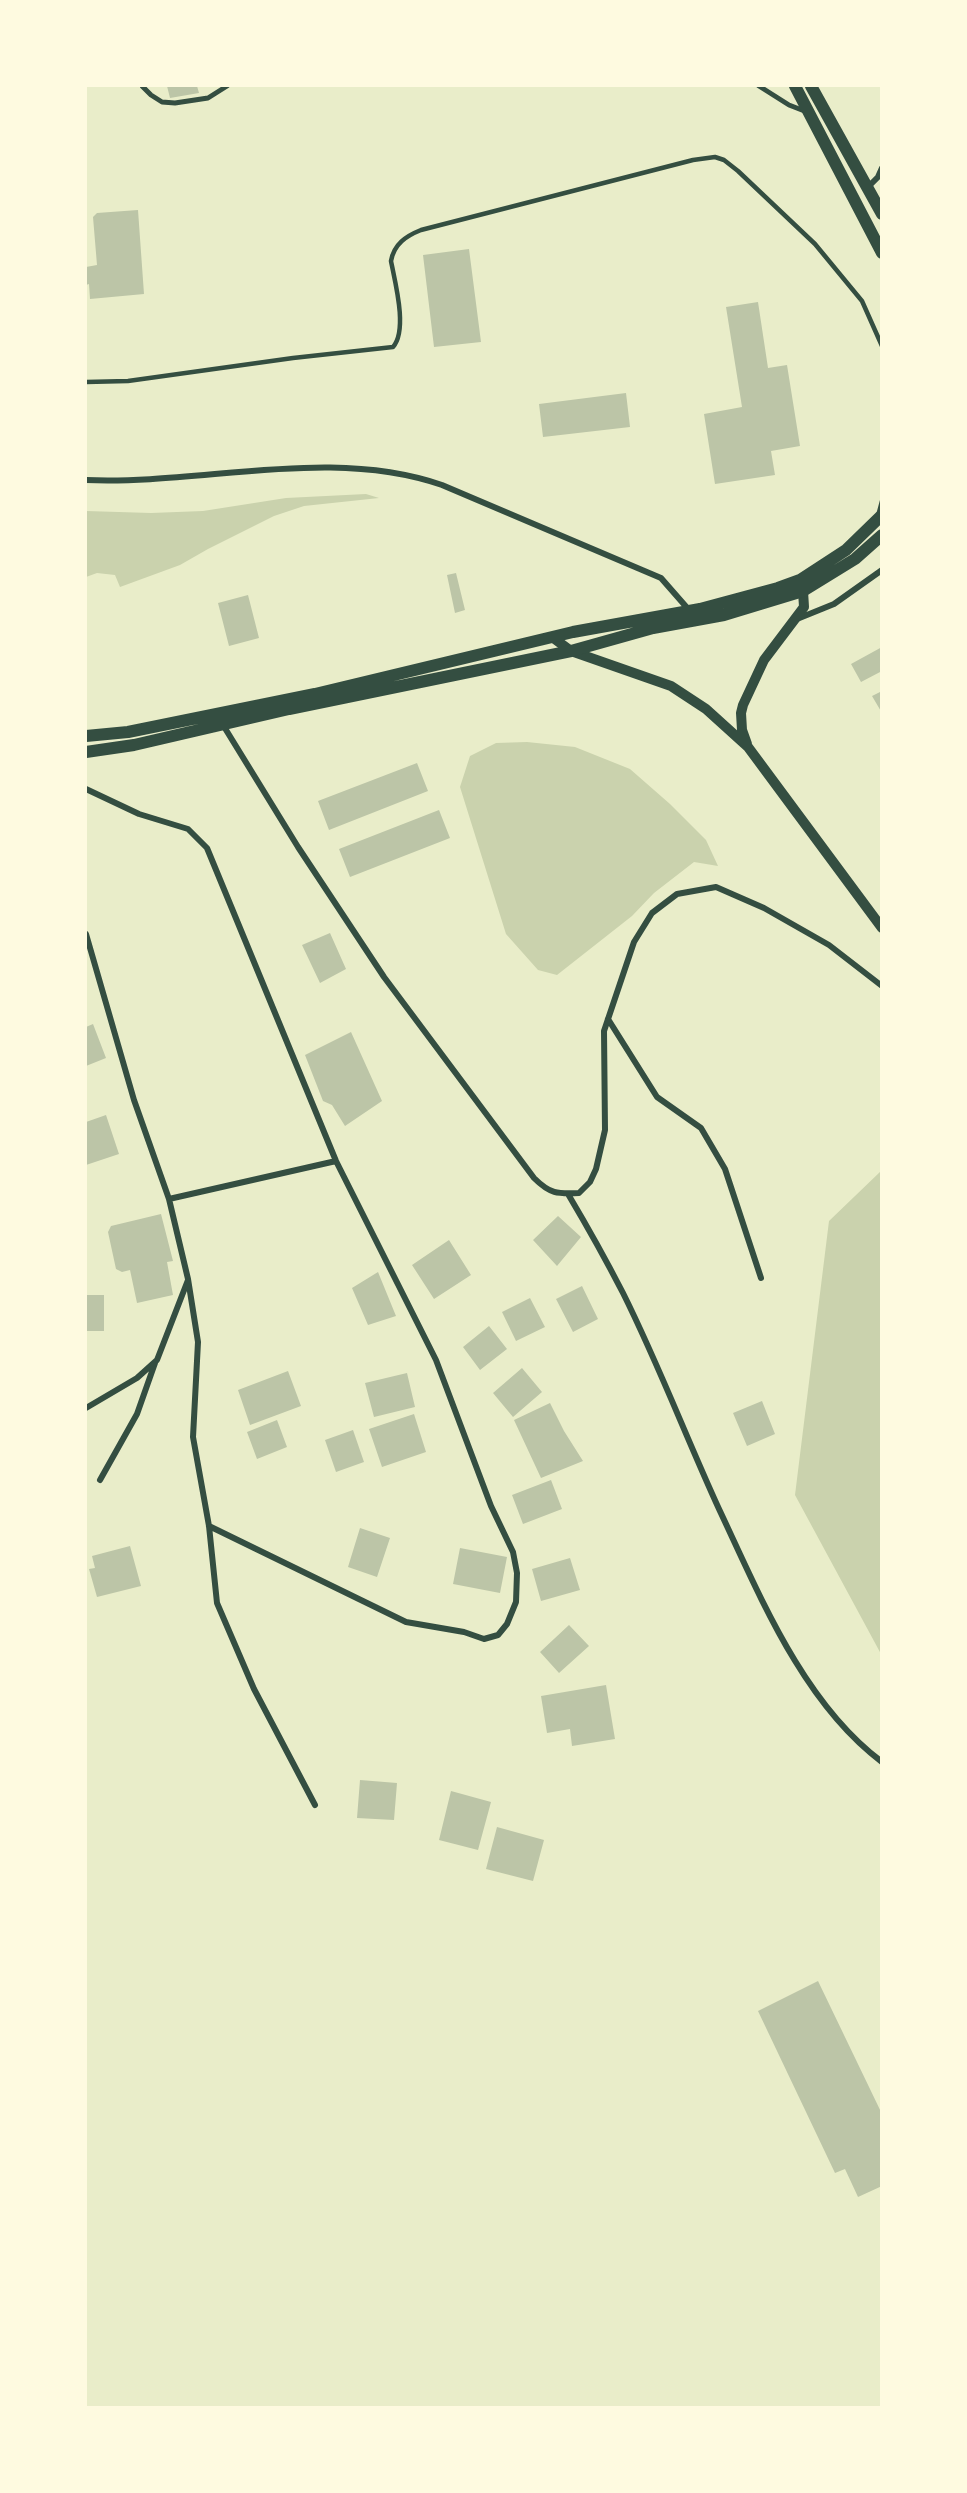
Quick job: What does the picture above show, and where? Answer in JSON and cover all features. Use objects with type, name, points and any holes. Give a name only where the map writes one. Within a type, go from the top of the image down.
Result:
[{"type":"main road","points":[[795,86],[882,253]]},
{"type":"main road","points":[[811,86],[882,214]]},
{"type":"main road","points":[[86,736],[128,732],[304,696],[552,637],[689,611],[800,586],[846,550],[879,518]]},
{"type":"main road","points":[[86,752],[134,746],[289,709],[572,651],[653,628],[724,615],[800,586],[855,559],[882,535]]},
{"type":"street","points":[[142,86],[150,95],[162,102],[175,102],[208,98],[227,86]]},
{"type":"street","points":[[759,86],[789,105],[809,113]]},
{"type":"street","points":[[867,188],[878,177],[882,168]]},
{"type":"street","points":[[86,480],[156,481],[311,467],[364,468],[404,473],[442,485],[661,578],[689,611]]},
{"type":"street","points":[[797,619],[834,604],[882,570]]},
{"type":"street","points":[[748,747],[742,730],[743,705],[764,660],[804,607],[800,586]]},
{"type":"street","points":[[552,637],[572,651],[671,686],[700,705],[748,747],[882,928]]},
{"type":"street","points":[[223,725],[298,846],[384,976],[534,1178],[543,1188],[557,1195],[579,1193],[590,1182],[596,1169],[604,1130],[604,1031],[634,942],[652,913],[677,894],[716,887],[764,908],[829,945],[882,986]]},
{"type":"street","points":[[86,789],[139,814],[188,829],[207,848],[336,1161],[436,1360],[491,1506],[513,1552],[517,1573],[516,1602],[507,1624],[498,1635],[484,1639],[464,1632],[405,1622],[209,1526]]},
{"type":"street","points":[[86,934],[134,1100],[170,1199],[188,1279],[198,1342],[193,1437],[209,1526],[217,1603],[254,1689],[315,1805]]},
{"type":"street","points":[[608,1019],[657,1097],[701,1128],[725,1169],[761,1278]]},
{"type":"street","points":[[170,1199],[336,1161]]},
{"type":"street","points":[[568,1194],[623,1294],[737,1547],[801,1673],[833,1715],[864,1749],[882,1762]]},
{"type":"street","points":[[100,1480],[137,1414],[188,1279]]},
{"type":"street","points":[[86,1408],[137,1378],[157,1360]]},
{"type":"lane","points":[[86,382],[128,381],[293,358],[393,347],[398,342],[400,312],[391,261],[392,253],[409,235],[420,230],[693,160],[715,157],[738,171],[815,244],[862,301],[882,346]]},
{"type":"lane","points":[[879,518],[882,501]]},
{"type":"green space","points":[[366,494],[379,498],[304,506],[274,516],[180,565],[120,587],[115,575],[97,573],[86,577],[86,511],[151,513],[203,511],[286,498]]},
{"type":"green space","points":[[527,742],[575,747],[630,769],[706,840],[718,866],[694,862],[654,893],[632,916],[557,975],[538,970],[506,934],[460,787],[470,756],[496,743]]},
{"type":"green space","points":[[881,1171],[881,1654],[795,1495],[829,1221]]},
{"type":"building","points":[[167,86],[197,86],[199,93],[170,98]]},
{"type":"building","points":[[138,210],[144,294],[90,299],[89,284],[86,285],[86,267],[97,265],[93,217],[97,213]]},
{"type":"building","points":[[469,249],[481,342],[434,347],[423,255]]},
{"type":"building","points":[[758,302],[768,368],[787,365],[800,446],[771,451],[775,475],[715,484],[704,414],[742,407],[726,307]]},
{"type":"building","points":[[626,393],[630,427],[543,437],[539,404]]},
{"type":"building","points":[[456,573],[465,610],[455,613],[447,575]]},
{"type":"building","points":[[248,595],[259,638],[229,646],[218,603]]},
{"type":"building","points":[[882,647],[882,671],[861,682],[851,664]]},
{"type":"building","points":[[882,691],[882,713],[872,696]]},
{"type":"building","points":[[417,763],[428,791],[329,830],[318,801]]},
{"type":"building","points":[[439,810],[450,838],[350,877],[339,849]]},
{"type":"building","points":[[330,933],[346,969],[320,983],[302,945]]},
{"type":"building","points":[[93,1024],[106,1058],[86,1066],[86,1027]]},
{"type":"building","points":[[351,1032],[382,1101],[345,1126],[332,1105],[323,1101],[305,1055]]},
{"type":"building","points":[[106,1115],[119,1154],[86,1165],[86,1122]]},
{"type":"building","points":[[161,1214],[173,1261],[167,1262],[173,1295],[137,1303],[130,1270],[122,1272],[116,1269],[108,1232],[111,1226]]},
{"type":"building","points":[[558,1216],[581,1237],[557,1266],[533,1240]]},
{"type":"building","points":[[449,1240],[471,1275],[434,1299],[412,1265]]},
{"type":"building","points":[[378,1272],[396,1316],[368,1325],[352,1288]]},
{"type":"building","points":[[582,1286],[598,1319],[573,1332],[556,1299]]},
{"type":"building","points":[[86,1295],[104,1295],[104,1331],[86,1331]]},
{"type":"building","points":[[530,1298],[545,1327],[516,1341],[502,1312]]},
{"type":"building","points":[[489,1326],[507,1349],[480,1370],[463,1347]]},
{"type":"building","points":[[522,1368],[542,1392],[513,1417],[493,1393]]},
{"type":"building","points":[[288,1371],[301,1406],[250,1425],[238,1390]]},
{"type":"building","points":[[407,1373],[415,1407],[374,1417],[365,1383]]},
{"type":"building","points":[[762,1401],[775,1434],[747,1446],[733,1413]]},
{"type":"building","points":[[550,1403],[583,1461],[541,1478],[514,1420]]},
{"type":"building","points":[[414,1414],[426,1452],[382,1467],[369,1429]]},
{"type":"building","points":[[277,1420],[287,1447],[257,1459],[247,1432]]},
{"type":"building","points":[[353,1430],[364,1462],[336,1472],[325,1440]]},
{"type":"building","points":[[551,1480],[562,1509],[523,1524],[512,1495]]},
{"type":"building","points":[[360,1528],[390,1538],[377,1577],[348,1567]]},
{"type":"building","points":[[130,1546],[141,1586],[97,1597],[89,1569],[95,1568],[92,1556]]},
{"type":"building","points":[[460,1548],[507,1557],[500,1593],[453,1584]]},
{"type":"building","points":[[570,1558],[580,1590],[541,1601],[532,1569]]},
{"type":"building","points":[[569,1625],[589,1646],[559,1673],[540,1652]]},
{"type":"building","points":[[606,1685],[615,1739],[572,1746],[570,1729],[547,1733],[541,1696]]},
{"type":"building","points":[[360,1780],[397,1783],[394,1820],[357,1818]]},
{"type":"building","points":[[451,1791],[491,1802],[478,1850],[439,1840]]},
{"type":"building","points":[[497,1827],[544,1840],[533,1881],[486,1869]]},
{"type":"building","points":[[818,1981],[882,2114],[882,2186],[858,2197],[845,2169],[835,2173],[758,2011]]}]
